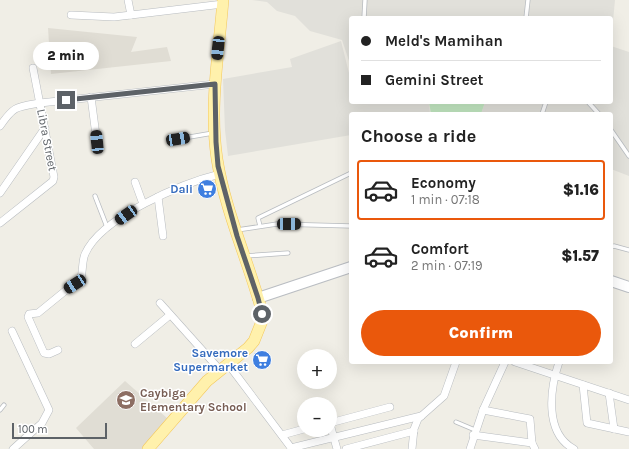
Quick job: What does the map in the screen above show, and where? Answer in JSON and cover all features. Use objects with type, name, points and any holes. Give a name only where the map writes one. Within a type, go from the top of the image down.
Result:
[{"type":"main road","points":[[148,449],[196,394],[224,367],[248,348],[258,333],[262,320],[258,298],[235,230],[220,174],[216,152],[215,84],[223,2]]},
{"type":"street","points":[[128,0],[131,15]]},
{"type":"street","points":[[71,15],[114,17],[223,2]]},
{"type":"street","name":"Libra Street","points":[[1,220],[52,181],[54,177],[32,68]]},
{"type":"street","points":[[0,126],[13,109],[40,103],[215,84]]},
{"type":"street","points":[[92,97],[97,142]]},
{"type":"street","points":[[0,193],[45,128]]},
{"type":"street","points":[[58,350],[49,354],[44,353],[28,317],[29,314],[38,313],[81,278],[85,254],[93,241],[107,228],[143,204],[220,174]]},
{"type":"street","points":[[135,182],[143,204]]},
{"type":"street","points":[[158,197],[163,236]]},
{"type":"street","points":[[258,298],[349,268]]},
{"type":"street","points":[[613,282],[629,287]]},
{"type":"street","points":[[160,303],[170,315],[224,367],[292,448],[334,437],[337,449]]},
{"type":"street","points":[[136,344],[170,315]]},
{"type":"street","points":[[12,332],[49,410],[42,423],[13,449]]},
{"type":"street","points":[[412,449],[414,431],[421,416],[444,396],[455,364]]},
{"type":"street","points":[[470,449],[474,433],[483,410],[504,364]]},
{"type":"street","points":[[521,364],[629,400]]},
{"type":"street","points":[[558,364],[555,375],[552,404],[555,423],[563,441],[574,449]]},
{"type":"street","points":[[583,385],[587,423],[629,432]]},
{"type":"street","points":[[609,393],[614,429]]},
{"type":"street","points":[[337,421],[390,407]]},
{"type":"street","points":[[474,433],[533,446],[530,419],[483,410]]},
{"type":"street","points":[[337,436],[421,416]]},
{"type":"street","points":[[282,435],[297,431]]},
{"type":"street","points":[[346,449],[357,448],[414,431]]},
{"type":"lane","points":[[364,16],[365,0]]},
{"type":"lane","points":[[526,16],[528,0]]},
{"type":"lane","points":[[590,104],[597,112]]},
{"type":"lane","points":[[178,139],[216,133]]},
{"type":"lane","points":[[613,133],[629,156]]},
{"type":"lane","points":[[260,226],[258,218],[349,174]]},
{"type":"lane","points":[[95,196],[107,228]]},
{"type":"lane","points":[[235,230],[260,226],[301,224],[349,226]]},
{"type":"lane","points":[[613,246],[629,250]]},
{"type":"lane","points":[[243,256],[288,253]]},
{"type":"lane","points":[[0,410],[4,405]]},
{"type":"lane","points":[[456,422],[474,433]]},
{"type":"shaded area","points":[[252,0],[615,0],[613,21],[613,16],[349,16],[349,61],[342,40],[310,31],[295,16],[277,11],[267,2]]},
{"type":"shaded area","points":[[48,28],[137,37],[131,52],[167,47],[171,61],[51,74]]},
{"type":"shaded area","points":[[341,41],[349,73],[349,104],[429,104],[430,112],[349,112],[349,135],[228,156],[225,130],[223,79],[292,67],[290,59]]},
{"type":"shaded area","points":[[613,47],[629,52],[629,176],[613,170],[613,112],[482,112],[484,104],[613,104]]},
{"type":"shaded area","name":"Caybiga Elementary School","points":[[125,381],[168,419],[142,449],[94,449],[76,428]]},
{"type":"green space","points":[[429,104],[484,104],[482,112],[431,112]]},
{"type":"place","name":"Dali","points":[[207,189]]},
{"type":"place","name":"Savemore Supermarket","points":[[262,360]]},
{"type":"place","name":"Caybiga Elementary School","points":[[126,400]]},
{"type":"route","points":[[66,100],[215,84],[216,152],[218,166],[237,236],[262,314]]}]
